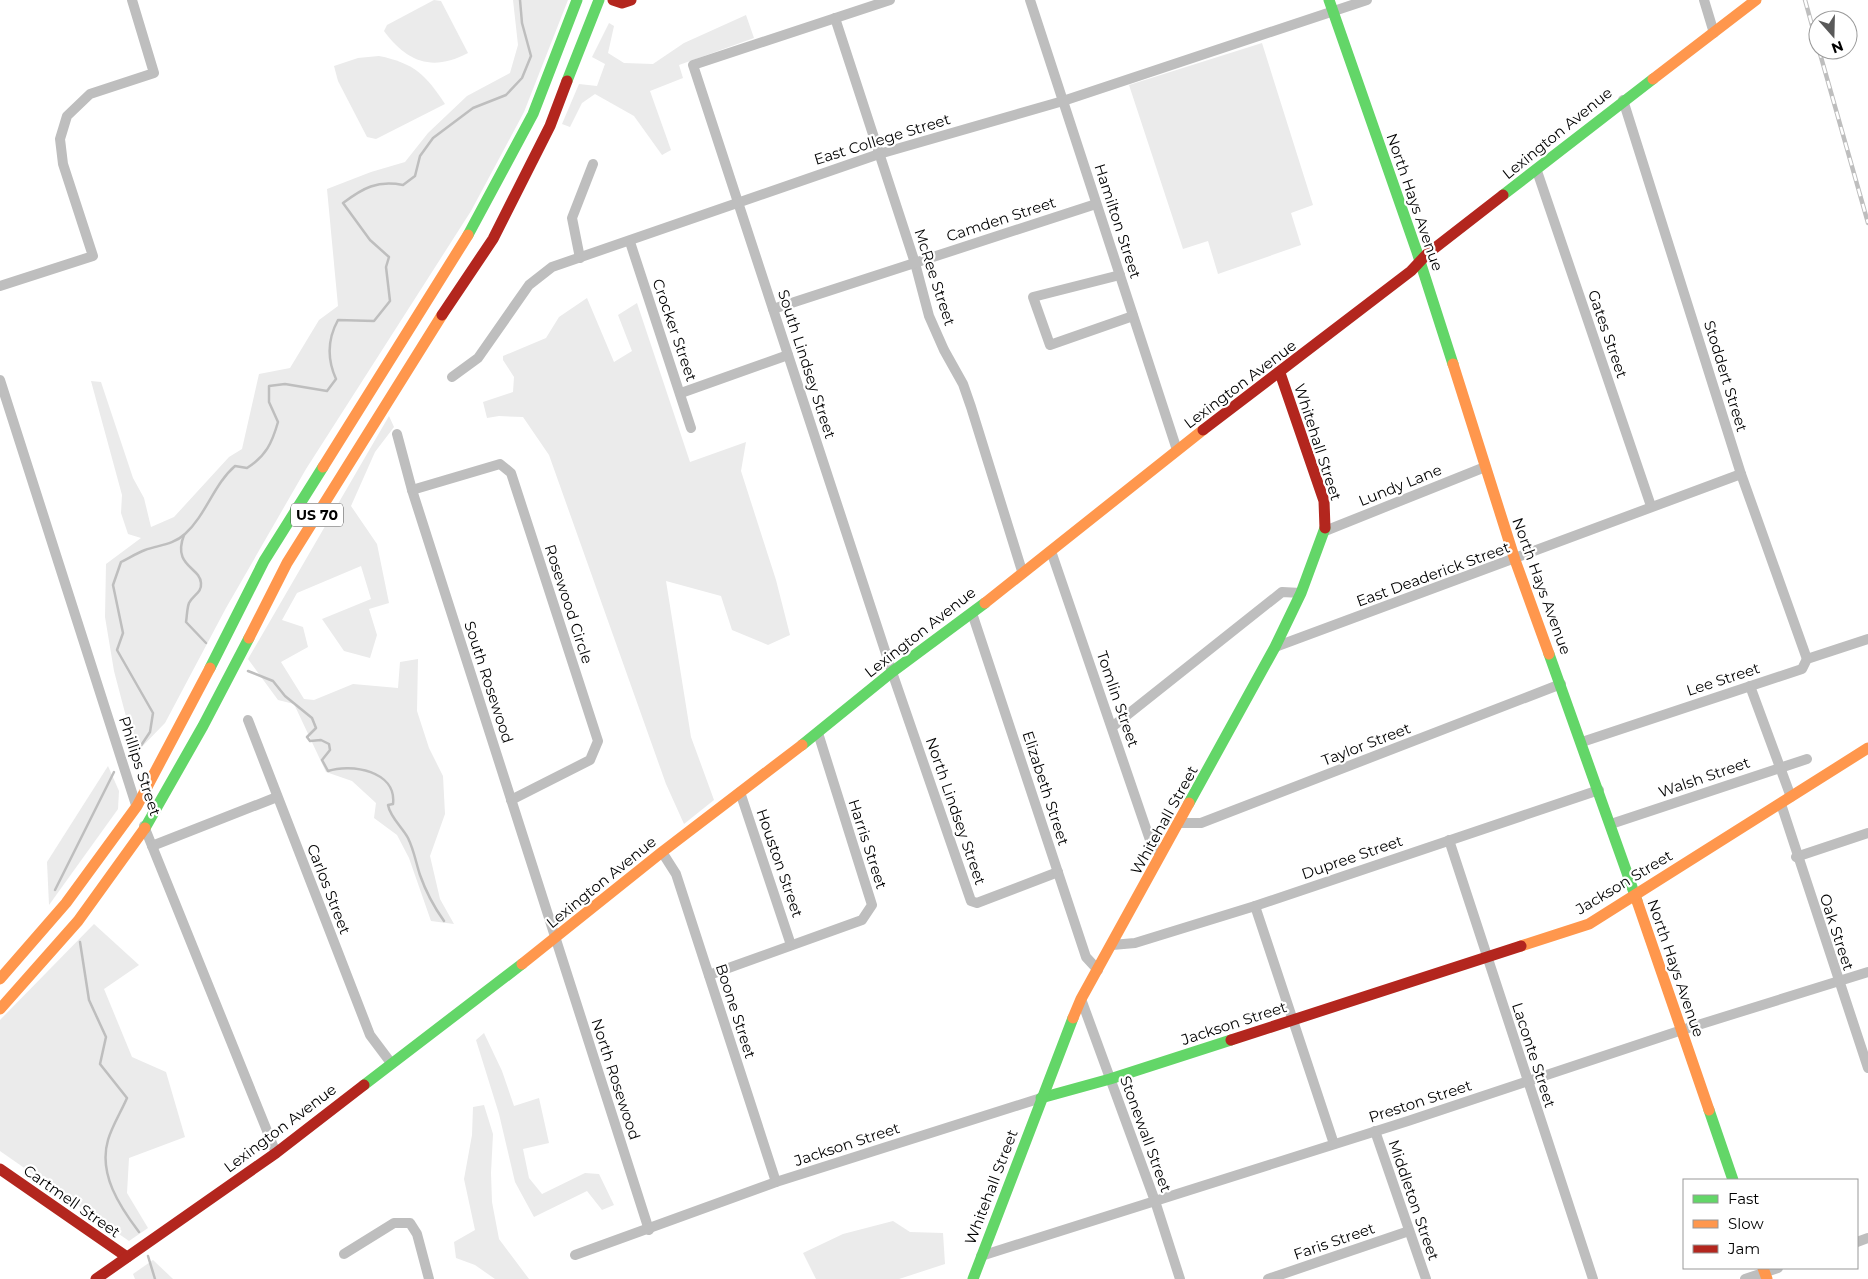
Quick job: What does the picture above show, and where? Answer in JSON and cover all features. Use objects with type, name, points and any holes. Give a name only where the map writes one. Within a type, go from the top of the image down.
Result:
[{"type":"main road","name":"US 70","points":[[0,979],[66,903],[137,806],[183,721],[264,561],[465,241],[533,114],[577,0]]},
{"type":"main road","name":"US 70","points":[[0,1008],[78,921],[145,828],[204,726],[287,564],[428,334],[492,239],[550,126],[599,0]]},
{"type":"main road","points":[[613,0],[622,3],[630,0]]},
{"type":"main road","name":"Lexington Avenue","points":[[96,1279],[276,1153],[554,939],[662,852],[818,733],[892,672],[1411,271],[1420,260],[1623,100],[1756,0]]},
{"type":"main road","name":"North Hays Avenue","points":[[1331,5],[1420,260],[1515,560],[1611,824],[1733,1179]]},
{"type":"main road","name":"Whitehall Street","points":[[973,1279],[1041,1098],[1082,999],[1275,647],[1301,592],[1326,531],[1324,501],[1280,373]]},
{"type":"main road","name":"Jackson Street","points":[[1041,1098],[1110,1079],[1589,924],[1868,748]]},
{"type":"main road","name":"Cartmell Street","points":[[0,1169],[127,1257]]},
{"type":"street","points":[[0,286],[94,256],[63,164],[60,139],[67,116],[90,94],[154,73],[132,0]]},
{"type":"street","points":[[835,18],[890,0]]},
{"type":"street","name":"Hamilton Street","points":[[1030,0],[1177,450]]},
{"type":"street","name":"East College Street","points":[[452,378],[478,358],[529,285],[552,267],[630,242],[738,201],[879,154],[1063,101],[1331,5],[1367,0]]},
{"type":"street","points":[[1704,0],[1714,33]]},
{"type":"street","name":"South Lindsey Street","points":[[835,18],[693,65],[892,672]]},
{"type":"street","name":"McRee Street","points":[[835,18],[915,263],[929,316],[944,350],[963,384],[1022,571]]},
{"type":"street","name":"Stoddert Street","points":[[1623,100],[1741,474],[1807,659]]},
{"type":"street","points":[[580,258],[572,218],[593,164]]},
{"type":"street","name":"Gates Street","points":[[1536,170],[1652,506]]},
{"type":"street","name":"Camden Street","points":[[773,309],[1096,204]]},
{"type":"street","name":"Crocker Street","points":[[630,242],[691,428]]},
{"type":"street","points":[[1120,275],[1033,297],[1050,345],[1133,316]]},
{"type":"street","points":[[681,393],[788,355]]},
{"type":"street","name":"Phillips Street","points":[[0,380],[137,806],[276,1153]]},
{"type":"street","name":"South Rosewood","points":[[397,434],[412,490],[554,939]]},
{"type":"street","name":"Rosewood Circle","points":[[412,490],[500,464],[511,473],[598,741],[590,760],[511,800]]},
{"type":"street","name":"Lundy Lane","points":[[1326,531],[1485,467]]},
{"type":"street","name":"East Deaderick Street","points":[[1275,647],[1515,560],[1652,506],[1741,474]]},
{"type":"street","name":"Tomlin Street","points":[[1051,551],[1151,843],[1160,854]]},
{"type":"street","points":[[1112,727],[1282,592],[1301,592]]},
{"type":"street","name":"Elizabeth Street","points":[[972,612],[1086,957],[1098,970]]},
{"type":"street","name":"Lee Street","points":[[1582,742],[1802,669],[1807,659],[1868,639]]},
{"type":"street","name":"North Lindsey Street","points":[[892,672],[971,901],[977,903],[1058,872]]},
{"type":"street","name":"Taylor Street","points":[[1180,823],[1201,823],[1561,684]]},
{"type":"street","points":[[1750,686],[1791,797]]},
{"type":"street","name":"Carlos Street","points":[[248,720],[370,1035],[391,1063]]},
{"type":"street","name":"Harris Street","points":[[709,975],[862,920],[872,905],[818,733]]},
{"type":"street","name":"Walsh Street","points":[[1611,824],[1807,759]]},
{"type":"street","name":"Dupree Street","points":[[1112,945],[1135,943],[1255,906],[1599,790]]},
{"type":"street","name":"Houston Street","points":[[740,792],[791,944]]},
{"type":"street","points":[[152,846],[277,797]]},
{"type":"street","name":"Oak Street","points":[[1781,804],[1796,857],[1868,1068]]},
{"type":"street","points":[[1796,857],[1868,833]]},
{"type":"street","name":"Laconte Street","points":[[1449,840],[1593,1279]]},
{"type":"street","name":"Boone Street","points":[[662,852],[676,874],[776,1182]]},
{"type":"street","points":[[1255,906],[1334,1144]]},
{"type":"street","name":"North Rosewood","points":[[554,939],[649,1230]]},
{"type":"street","name":"Preston Street","points":[[981,1256],[1868,972]]},
{"type":"street","name":"Stonewall Street","points":[[1082,999],[1155,1201],[1180,1279]]},
{"type":"street","name":"Jackson Street","points":[[575,1255],[649,1230],[776,1182],[1041,1098]]},
{"type":"street","name":"Middleton Street","points":[[1375,1131],[1426,1279]]},
{"type":"street","points":[[344,1254],[394,1223],[410,1223],[417,1234],[428,1279]]},
{"type":"street","name":"Faris Street","points":[[1268,1279],[1409,1231]]},
{"type":"street","points":[[1745,1279],[1765,1273]]},
{"type":"shaded area","points":[[434,0],[441,1],[468,53],[455,59],[432,63],[411,57],[393,42],[384,31],[387,25]]},
{"type":"shaded area","points":[[513,0],[568,0],[524,112],[471,211],[306,469],[226,608],[165,723],[133,756],[134,747],[114,671],[105,617],[106,564],[141,538],[128,534],[121,513],[122,495],[91,381],[101,382],[133,478],[144,498],[151,527],[174,517],[229,457],[242,449],[259,374],[290,368],[319,320],[338,306],[327,189],[371,172],[405,162],[428,133],[467,96],[510,73],[518,45]]},
{"type":"shaded area","points":[[746,15],[754,38],[679,65],[683,78],[650,91],[671,150],[662,155],[634,116],[595,94],[582,103],[570,127],[562,124],[579,84],[597,86],[605,64],[592,57],[609,23],[614,26],[608,53],[624,63],[653,64],[684,43]]},
{"type":"shaded area","points":[[1262,43],[1313,205],[1291,213],[1301,245],[1218,274],[1208,241],[1183,249],[1129,85]]},
{"type":"shaded area","points":[[379,56],[401,62],[418,72],[432,85],[445,104],[376,139],[367,137],[338,81],[334,66],[358,58]]},
{"type":"shaded area","points":[[587,298],[614,362],[632,351],[618,315],[637,303],[690,462],[746,442],[741,471],[776,580],[790,635],[768,645],[732,630],[721,596],[666,581],[691,737],[714,800],[684,824],[666,784],[549,455],[523,417],[499,416],[487,418],[483,402],[513,392],[514,377],[503,360],[503,356],[546,338],[559,317]]},
{"type":"shaded area","points":[[389,416],[394,427],[375,452],[351,506],[377,544],[389,603],[369,609],[377,635],[370,658],[344,651],[322,619],[371,599],[361,566],[297,593],[282,620],[303,627],[308,647],[281,662],[304,699],[314,700],[353,684],[398,688],[400,662],[418,659],[417,711],[429,748],[443,776],[445,814],[430,856],[440,899],[454,924],[431,921],[409,858],[397,835],[374,818],[376,803],[352,781],[326,772],[294,704],[278,700],[248,659]]},
{"type":"shaded area","points":[[108,766],[119,791],[118,809],[49,905],[47,862]]},
{"type":"shaded area","points":[[94,924],[139,965],[104,989],[132,1057],[166,1072],[185,1137],[129,1158],[127,1193],[148,1228],[129,1241],[0,1151],[0,1020]]},
{"type":"shaded area","points":[[484,1033],[502,1071],[514,1106],[539,1098],[549,1143],[523,1149],[529,1178],[542,1194],[585,1173],[599,1174],[614,1205],[602,1210],[587,1191],[534,1217],[515,1182],[499,1114],[476,1040]]},
{"type":"shaded area","points":[[484,1105],[493,1134],[492,1202],[499,1239],[529,1279],[495,1279],[475,1265],[456,1258],[454,1242],[475,1230],[464,1179],[472,1135],[473,1107]]},
{"type":"shaded area","points":[[893,1221],[910,1232],[943,1233],[945,1264],[899,1279],[816,1279],[803,1253],[843,1234]]},
{"type":"shaded area","points":[[153,1260],[173,1279],[135,1279],[133,1274]]},
{"type":"waterway","points":[[134,756],[150,732],[153,713],[117,650],[123,633],[113,585],[121,562],[142,551],[171,543],[180,538],[199,518],[215,490],[228,473],[235,466],[247,468],[264,454],[271,443],[278,422],[269,402],[269,386],[285,384],[327,391],[336,379],[331,364],[330,342],[338,320],[374,321],[390,301],[386,267],[389,257],[370,240],[343,203],[371,186],[385,184],[403,185],[415,176],[420,156],[433,138],[473,108],[506,95],[522,78],[531,56],[522,23],[520,0]]},
{"type":"waterway","points":[[184,535],[181,553],[201,583],[199,592],[189,603],[186,622],[206,643]]},
{"type":"waterway","points":[[248,671],[273,681],[285,696],[312,718],[316,728],[307,737],[310,741],[321,740],[329,744],[330,750],[322,760],[328,771],[348,768],[360,769],[371,772],[388,784],[392,793],[393,804],[388,805],[389,809],[408,838],[425,887],[444,921]]},
{"type":"waterway","points":[[55,890],[114,772]]},
{"type":"waterway","points":[[80,942],[89,1000],[106,1037],[100,1064],[127,1098],[108,1140],[106,1153],[108,1177],[118,1201],[139,1232]]},
{"type":"waterway","points":[[148,1256],[155,1279]]},
{"type":"railway","points":[[1805,0],[1808,11]]},
{"type":"railway","points":[[1822,60],[1868,223]]},
{"type":"traffic: fast","points":[[468,235],[533,114],[577,0]]},
{"type":"traffic: fast","points":[[567,81],[599,0]]},
{"type":"traffic: fast","points":[[1329,0],[1417,252],[1453,364]]},
{"type":"traffic: fast","points":[[1503,195],[1653,79]]},
{"type":"traffic: fast","points":[[210,668],[264,561],[323,467]]},
{"type":"traffic: fast","points":[[1189,803],[1275,647],[1301,593],[1325,528]]},
{"type":"traffic: fast","points":[[802,745],[892,672],[985,603]]},
{"type":"traffic: fast","points":[[145,828],[203,726],[249,638]]},
{"type":"traffic: fast","points":[[1549,654],[1637,901]]},
{"type":"traffic: fast","points":[[364,1085],[522,964]]},
{"type":"traffic: fast","points":[[973,1279],[1073,1018]]},
{"type":"traffic: fast","points":[[1041,1098],[1110,1079],[1231,1040]]},
{"type":"traffic: fast","points":[[1709,1110],[1733,1179]]},
{"type":"traffic: slow","points":[[1653,79],[1756,0]]},
{"type":"traffic: slow","points":[[323,467],[468,235]]},
{"type":"traffic: slow","points":[[249,638],[287,563],[442,315]]},
{"type":"traffic: slow","points":[[1453,364],[1515,560],[1549,654]]},
{"type":"traffic: slow","points":[[985,603],[1203,430]]},
{"type":"traffic: slow","points":[[0,979],[66,903],[137,806],[210,668]]},
{"type":"traffic: slow","points":[[522,964],[662,852],[802,745]]},
{"type":"traffic: slow","points":[[1521,946],[1589,924],[1868,748]]},
{"type":"traffic: slow","points":[[1073,1018],[1081,999],[1189,803]]},
{"type":"traffic: slow","points":[[0,1009],[78,921],[145,828]]},
{"type":"traffic: slow","points":[[1637,901],[1709,1110]]},
{"type":"traffic: slow","points":[[1763,1269],[1767,1279]]},
{"type":"traffic: jam","points":[[613,0],[622,3],[631,0]]},
{"type":"traffic: jam","points":[[442,315],[493,239],[550,126],[567,81]]},
{"type":"traffic: jam","points":[[1203,430],[1411,271],[1427,254],[1503,195]]},
{"type":"traffic: jam","points":[[1280,373],[1324,501],[1325,528]]},
{"type":"traffic: jam","points":[[1231,1040],[1521,946]]},
{"type":"traffic: jam","points":[[96,1279],[276,1153],[364,1085]]},
{"type":"traffic: jam","points":[[0,1169],[127,1257]]}]
